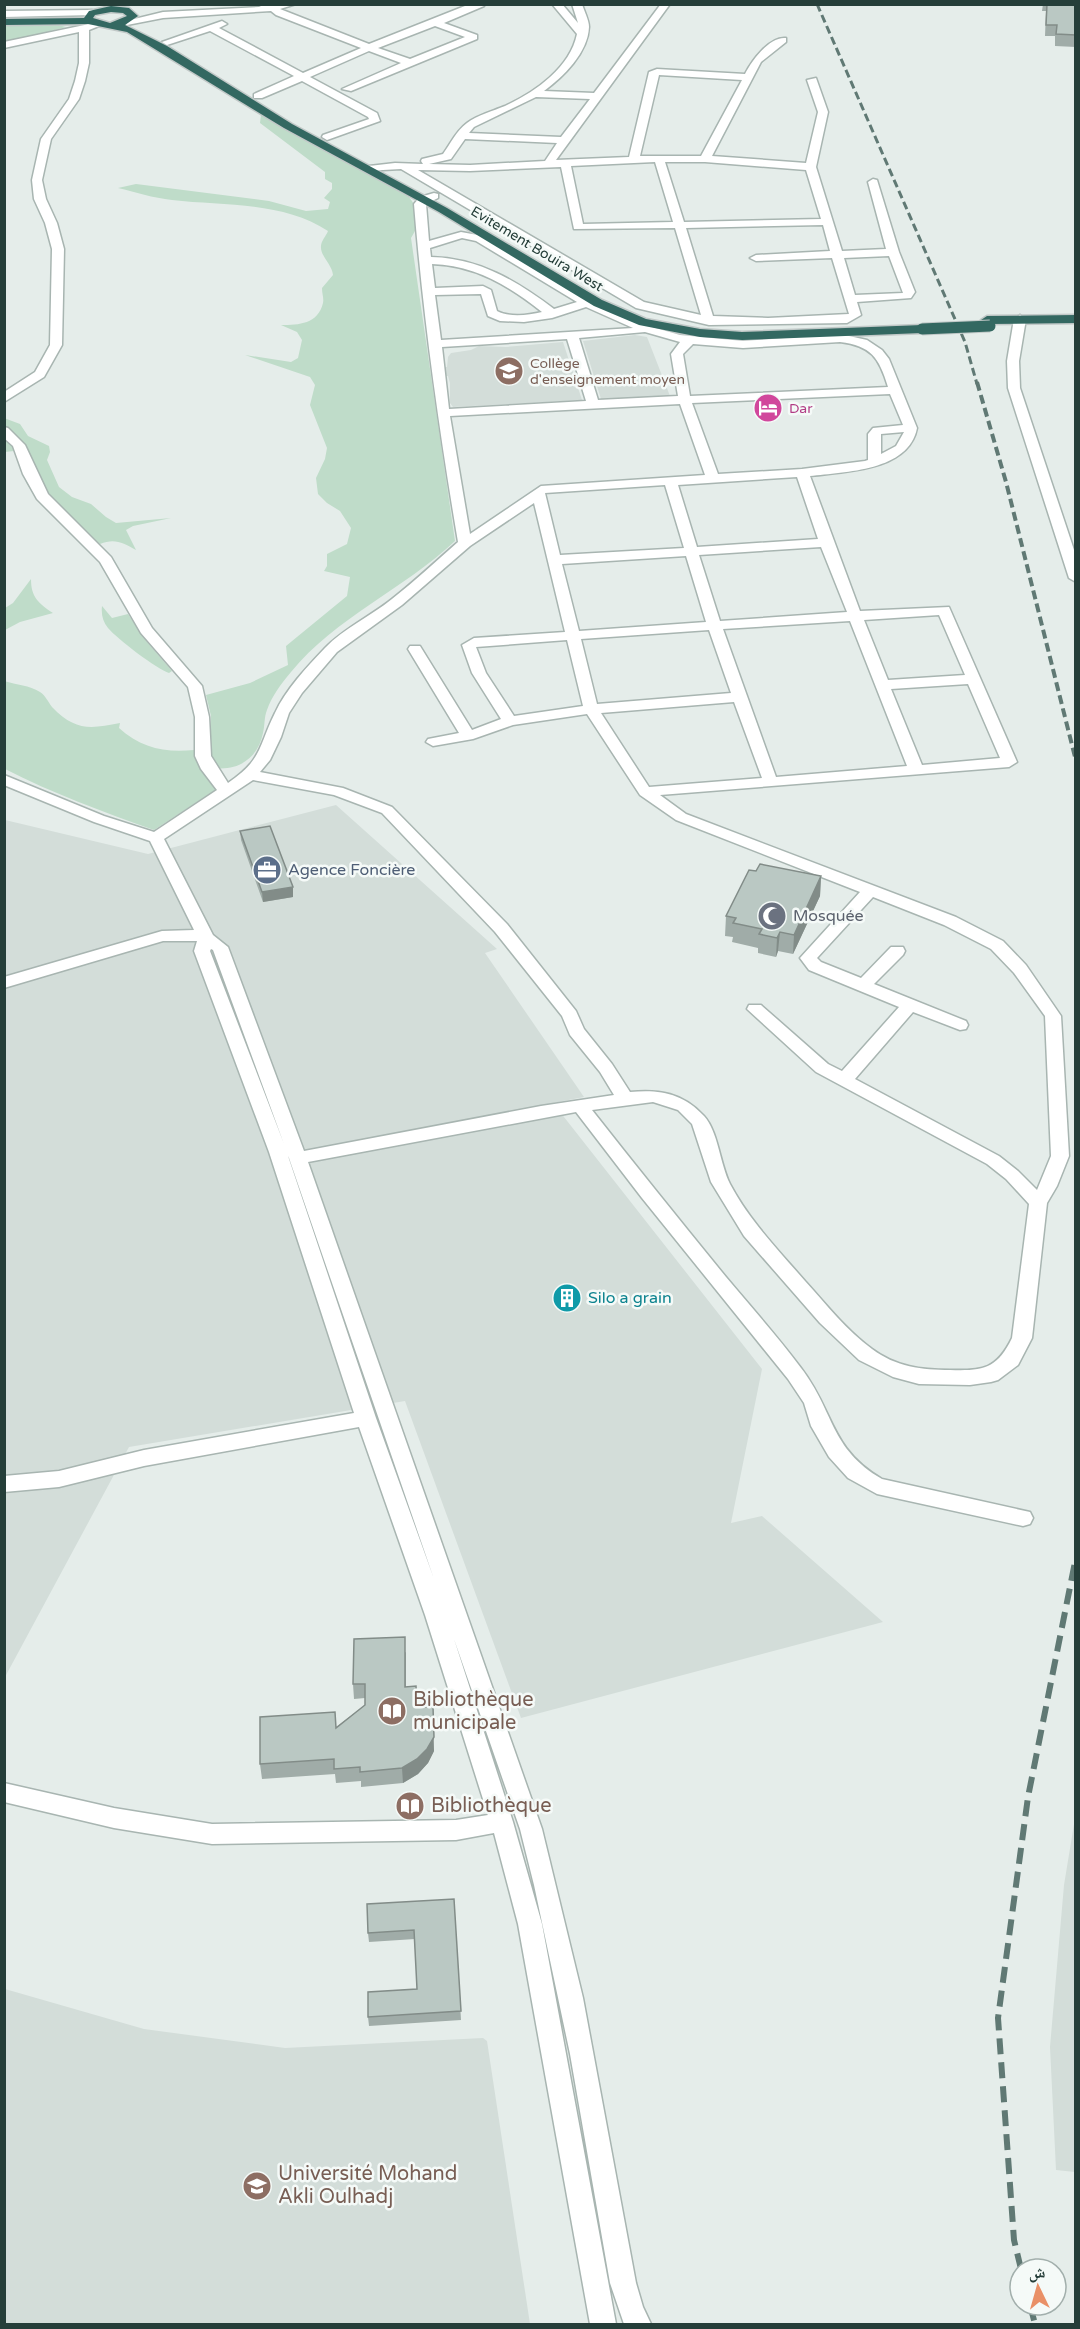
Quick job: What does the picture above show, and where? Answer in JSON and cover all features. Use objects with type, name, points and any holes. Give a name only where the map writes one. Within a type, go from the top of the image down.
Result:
[{"type":"highway","points":[[109,25],[128,14]]},
{"type":"highway","points":[[4,22],[63,21],[128,14],[167,42]]},
{"type":"highway","points":[[4,16],[91,18]]},
{"type":"highway","points":[[63,21],[74,24],[91,18]]},
{"type":"highway","name":"Evitement Bouira West","points":[[109,25],[130,30],[288,126],[374,168]]},
{"type":"highway","name":"Evitement Bouira West","points":[[167,42],[327,137],[426,202],[448,208],[607,297],[647,316],[715,329],[751,330],[1020,322]]},
{"type":"highway","name":"Evitement Bouira West","points":[[448,208],[597,303],[643,322],[676,330],[724,336],[856,336],[921,326]]},
{"type":"highway","points":[[1020,322],[1076,319]]},
{"type":"highway","points":[[1020,322],[1076,325]]},
{"type":"street","points":[[7,4],[16,13]]},
{"type":"street","points":[[128,14],[163,15],[292,4]]},
{"type":"street","points":[[258,96],[368,48],[479,6],[474,4]]},
{"type":"street","points":[[556,4],[583,34]]},
{"type":"street","points":[[374,168],[400,166],[447,157],[470,125],[496,115],[534,94],[559,75],[580,45],[583,34],[582,16],[578,4]]},
{"type":"street","points":[[549,162],[666,4]]},
{"type":"street","points":[[167,42],[271,7],[410,63]]},
{"type":"street","points":[[4,16],[16,13],[91,18],[109,25]]},
{"type":"street","points":[[4,45],[91,18]]},
{"type":"street","points":[[4,398],[40,374],[56,345],[58,249],[51,223],[40,199],[37,180],[45,140],[74,99],[80,81],[91,18]]},
{"type":"street","points":[[347,89],[474,37],[435,23]]},
{"type":"street","points":[[212,28],[300,78],[373,115],[375,121],[369,125],[327,137]]},
{"type":"street","points":[[705,159],[758,60],[783,40]]},
{"type":"street","points":[[634,159],[653,74],[657,72],[749,77]]},
{"type":"street","points":[[400,166],[640,305],[663,313],[709,321],[847,319],[855,315],[811,166],[823,112],[812,80]]},
{"type":"street","points":[[534,94],[599,96]]},
{"type":"street","points":[[460,136],[564,140]]},
{"type":"street","points":[[400,166],[470,168],[634,159],[705,159],[811,166]]},
{"type":"street","points":[[659,159],[709,321]]},
{"type":"street","points":[[565,162],[578,227],[827,222]]},
{"type":"street","points":[[851,299],[907,296],[909,292],[893,252],[873,182]]},
{"type":"street","points":[[448,208],[426,202],[423,247],[443,413],[465,543]]},
{"type":"street","points":[[156,838],[250,775],[262,760],[274,737],[282,713],[315,667],[332,649],[397,602],[465,543],[541,490],[853,468],[875,462],[901,449],[909,438],[910,428],[883,357],[876,349],[856,336],[733,344],[690,340],[648,330],[618,319],[478,238],[461,236],[423,247]]},
{"type":"street","points":[[756,258],[893,252]]},
{"type":"street","points":[[425,260],[454,260],[479,266],[534,300],[552,314]]},
{"type":"street","points":[[429,292],[483,290],[487,292],[492,313],[501,319],[552,314],[587,303]]},
{"type":"street","points":[[1020,322],[1013,361],[1014,388],[1076,578]]},
{"type":"street","points":[[435,344],[648,330]]},
{"type":"street","points":[[572,335],[593,404]]},
{"type":"street","points":[[690,340],[681,347],[678,354],[685,400],[712,479]]},
{"type":"street","points":[[443,413],[895,390]]},
{"type":"street","points":[[875,462],[874,434],[877,431],[910,428]]},
{"type":"street","points":[[4,431],[19,445],[30,474],[42,496],[106,560],[146,630],[195,686],[202,717],[203,756],[209,769],[226,791]]},
{"type":"street","points":[[802,473],[826,543],[916,769]]},
{"type":"street","points":[[670,482],[714,626],[770,780]]},
{"type":"street","points":[[298,1158],[580,1106],[653,1096],[668,1099],[692,1112],[700,1122],[720,1182],[751,1231],[827,1318],[866,1355],[900,1372],[919,1377],[970,1378],[991,1375],[1011,1360],[1022,1338],[1038,1203],[1048,1186],[1060,1156],[1053,1016],[1020,969],[997,945],[950,921],[681,817],[645,792],[591,709],[571,636],[538,494]]},
{"type":"street","points":[[553,560],[826,543]]},
{"type":"street","points":[[510,721],[475,665],[469,645],[474,642],[944,610],[1009,762],[645,792]]},
{"type":"street","points":[[415,650],[468,736]]},
{"type":"street","points":[[883,685],[973,680]]},
{"type":"street","points":[[433,742],[468,736],[510,721],[591,709],[740,697]]},
{"type":"street","points":[[250,775],[345,794],[371,801],[387,810],[501,928],[570,1015],[576,1031],[606,1068],[625,1099]]},
{"type":"street","points":[[4,779],[99,819],[156,838],[206,938],[202,951],[278,1152],[366,1418],[436,1615],[502,1822],[530,1924],[603,2325]]},
{"type":"street","points":[[870,891],[808,958],[815,966],[960,1025]]},
{"type":"street","points":[[4,983],[146,939],[177,934],[206,938],[220,947],[298,1158],[531,1829],[563,1962],[623,2283],[631,2312],[638,2325]]},
{"type":"street","points":[[863,986],[897,951]]},
{"type":"street","points":[[843,1081],[910,1005]]},
{"type":"street","points":[[755,1009],[822,1068],[993,1160],[1012,1175],[1038,1203]]},
{"type":"street","points":[[580,1106],[655,1203],[795,1374],[813,1402],[821,1426],[836,1452],[855,1473],[877,1486],[1023,1518]]},
{"type":"street","points":[[4,1484],[59,1479],[144,1458],[366,1418]]},
{"type":"street","points":[[4,1792],[114,1818],[212,1834],[456,1830],[502,1822]]},
{"type":"shaded area","points":[[635,335],[647,337],[670,396],[601,399],[583,341]]},
{"type":"shaded area","name":"Collège d'enseignement moyen","points":[[563,342],[582,400],[453,407],[450,403],[450,383],[448,376],[445,376],[444,367],[447,367],[451,353],[471,350],[479,346],[506,347]]},
{"type":"shaded area","points":[[336,805],[497,949],[485,953],[584,1097],[553,1103],[762,1369],[731,1523],[762,1516],[883,1622],[521,1718],[405,1401],[129,1447],[5,1677],[5,820],[148,854]]},
{"type":"shaded area","points":[[1075,1818],[1076,2172],[1056,2170],[1050,2047],[1064,1885]]},
{"type":"shaded area","name":"Université Mohand Akli Oulhadj","points":[[5,1989],[144,2029],[285,2048],[483,2038],[487,2041],[530,2324],[5,2324]]},
{"type":"green space","points":[[54,24],[66,27],[5,43],[4,25]]},
{"type":"green space","points":[[261,115],[409,197],[416,207],[418,222],[411,238],[455,541],[414,574],[349,619],[309,653],[287,677],[271,700],[260,742],[252,756],[239,765],[214,768],[208,756],[211,716],[206,695],[250,683],[288,665],[286,646],[347,596],[350,577],[324,571],[327,566],[327,554],[347,544],[351,528],[340,511],[318,494],[316,478],[325,459],[327,448],[310,405],[315,385],[310,377],[245,355],[291,362],[298,358],[302,340],[297,332],[281,325],[307,322],[320,310],[323,301],[322,288],[333,275],[321,250],[322,242],[328,231],[292,214],[252,206],[165,199],[118,188],[136,184],[269,201],[306,211],[328,209],[330,202],[324,198],[332,189],[332,183],[325,179],[325,172],[260,123]]},
{"type":"green space","points":[[4,418],[20,424],[28,436],[49,446],[50,452],[47,460],[59,487],[72,497],[91,504],[116,523],[171,518],[133,526],[126,530],[136,550],[119,542],[110,541],[100,544],[74,535],[39,501],[27,484],[14,451],[5,452]]},
{"type":"green space","points":[[31,579],[36,599],[53,613],[20,622],[5,630],[5,608],[13,603]]},
{"type":"green space","points":[[102,606],[112,618],[128,614],[147,642],[172,671],[169,673],[156,666],[112,633],[104,621]]},
{"type":"green space","points":[[4,681],[27,686],[40,692],[60,715],[76,724],[91,727],[120,723],[119,728],[145,745],[163,750],[194,750],[201,771],[217,789],[154,830],[78,802],[5,769]]},
{"type":"building","points":[[1047,4],[1076,4],[1076,35],[1056,34],[1057,25],[1046,25]]},
{"type":"building","name":"Agence Foncière","points":[[270,826],[293,887],[262,892],[240,831]]},
{"type":"building","name":"Mosquée","points":[[760,864],[821,876],[794,935],[780,932],[777,938],[759,934],[762,929],[733,923],[736,918],[726,916],[749,870],[756,871]]},
{"type":"building","name":"Bibliothèque municipale","points":[[405,1637],[405,1687],[416,1686],[417,1707],[433,1707],[434,1737],[417,1759],[402,1768],[360,1772],[360,1767],[334,1769],[334,1759],[260,1764],[260,1717],[335,1712],[336,1728],[365,1705],[365,1684],[353,1684],[354,1639]]},
{"type":"building","points":[[454,1899],[461,2011],[368,2017],[368,1992],[417,1989],[414,1930],[368,1933],[367,1904]]},
{"type":"railway","points":[[817,4],[965,342],[977,384]]},
{"type":"railway","points":[[977,382],[1006,482],[1076,761]]},
{"type":"railway","points":[[1018,2257],[1014,2240],[998,2018],[1028,1797],[1076,1557]]},
{"type":"railway","points":[[1033,2317],[1035,2324]]},
{"type":"place","name":"Collège d'enseignement moyen","points":[[509,371]]},
{"type":"place","name":"Dar","points":[[768,408]]},
{"type":"place","name":"Agence Foncière","points":[[267,870]]},
{"type":"place","name":"Mosquée","points":[[772,916]]},
{"type":"place","name":"Silo a grain","points":[[567,1298]]},
{"type":"place","name":"Bibliothèque municipale","points":[[392,1711]]},
{"type":"place","name":"Bibliothèque","points":[[410,1806]]},
{"type":"place","name":"Université Mohand Akli Oulhadj","points":[[257,2186]]}]
